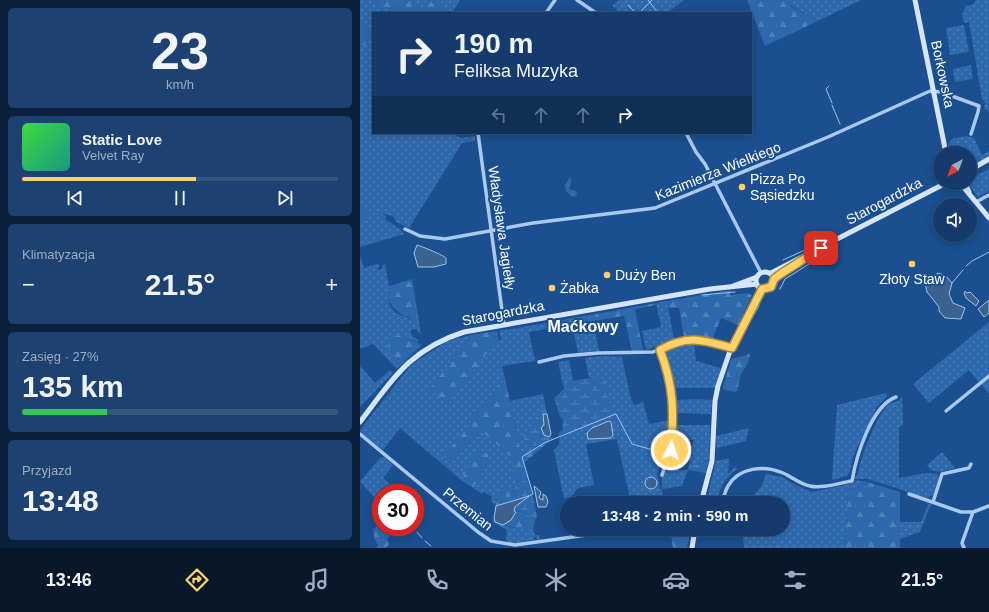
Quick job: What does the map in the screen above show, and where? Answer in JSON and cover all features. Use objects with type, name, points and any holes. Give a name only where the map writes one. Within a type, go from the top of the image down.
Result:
[{"type":"main road","name":"Borkowska","points":[[915,0],[945,146]]},
{"type":"main road","points":[[977,165],[989,159]]},
{"type":"main road","name":"Starogardzka","points":[[771,273],[933,188]]},
{"type":"main road","points":[[966,190],[973,198]]},
{"type":"main road","points":[[977,203],[989,218]]},
{"type":"main road","name":"Starogardzka","points":[[774,279],[821,248]]},
{"type":"main road","points":[[761,273],[771,273],[774,279],[771,287],[762,289],[757,284],[757,277],[761,273]]},
{"type":"main road","name":"Starogardzka","points":[[360,422],[362,416],[397,374],[426,349],[446,338],[464,332],[733,286],[757,277]]},
{"type":"main road","name":"Starogardzka","points":[[733,286],[742,287],[757,284]]},
{"type":"main road","points":[[704,496],[712,460],[715,401],[732,348],[762,289]]},
{"type":"main road","points":[[692,548],[694,536]]},
{"type":"street","points":[[547,12],[555,0]]},
{"type":"street","points":[[577,0],[595,12]]},
{"type":"street","points":[[934,91],[959,97],[979,106],[971,134]]},
{"type":"street","name":"Kazimierza Wielkiego","points":[[405,229],[420,236],[440,239],[533,223],[655,208],[828,138],[912,99],[934,91]]},
{"type":"street","name":"Władysława Jagiełły","points":[[478,134],[504,325]]},
{"type":"street","points":[[687,134],[716,184],[761,273]]},
{"type":"street","points":[[977,201],[989,195]]},
{"type":"street","points":[[539,362],[564,356],[598,353],[640,354],[660,350],[673,343],[697,339],[732,348]]},
{"type":"street","points":[[660,350],[672,386],[674,404],[671,450],[662,475]]},
{"type":"street","points":[[946,411],[989,376]]},
{"type":"street","points":[[725,496],[731,482],[739,474],[749,470],[762,468],[776,470],[811,486],[822,487],[852,481],[856,459],[873,422],[882,406],[896,397]]},
{"type":"street","name":"Przemian","points":[[360,434],[478,532],[491,541],[515,545],[580,536]]},
{"type":"street","points":[[933,502],[942,474],[969,468],[971,464]]},
{"type":"street","points":[[909,494],[957,511],[973,512],[989,506]]},
{"type":"street","points":[[964,548],[962,543],[973,512]]},
{"type":"green space","points":[[360,0],[375,0],[377,3],[392,0],[460,0],[453,12],[372,12],[372,134],[456,134],[461,138],[475,136],[475,141],[462,143],[409,228],[396,222],[394,217],[379,212],[386,216],[385,219],[400,229],[404,234],[360,247],[360,222],[364,219],[367,209],[360,209],[360,45],[364,46],[371,34],[360,24]]},
{"type":"green space","points":[[375,0],[407,0],[421,9],[427,0],[439,0],[444,3],[446,12],[398,12],[380,5]]},
{"type":"green space","points":[[619,0],[684,0],[668,12],[620,12],[612,6]]},
{"type":"green space","points":[[747,0],[789,0],[791,7],[818,21],[765,46]]},
{"type":"green space","points":[[789,0],[861,0],[818,21],[791,6]]},
{"type":"green space","points":[[976,0],[989,0],[989,111],[984,109],[985,103],[982,99],[969,22],[964,23],[962,14],[966,6],[972,5]]},
{"type":"green space","points":[[360,24],[371,34],[364,46],[360,45]]},
{"type":"green space","points":[[964,25],[969,52],[950,55],[946,28]]},
{"type":"green space","points":[[971,65],[973,79],[955,82],[953,69]]},
{"type":"green space","points":[[966,136],[974,138],[982,155],[989,151],[989,157],[977,162],[977,146],[948,146],[952,139]]},
{"type":"green space","points":[[989,169],[989,191],[978,197],[973,190],[977,190],[978,174]]},
{"type":"green space","points":[[571,176],[571,184],[569,189],[576,191],[577,196],[573,197],[566,191],[565,185]]},
{"type":"green space","points":[[360,209],[367,209],[373,212],[374,215],[360,222]]},
{"type":"green space","points":[[360,255],[364,268],[377,264],[379,265],[378,269],[381,270],[385,264],[389,286],[387,295],[390,306],[398,314],[409,318],[414,322],[419,321],[421,335],[417,329],[410,330],[412,336],[419,340],[417,342],[408,338],[390,351],[394,354],[394,366],[373,344],[360,349]]},
{"type":"green space","points":[[412,279],[419,321],[414,322],[393,308],[387,295],[389,286]]},
{"type":"green space","points":[[731,290],[730,295],[747,293],[752,295],[743,314],[743,320],[740,326],[721,318],[713,338],[695,336],[684,337],[679,308],[668,308],[667,301]]},
{"type":"green space","points":[[667,301],[674,339],[647,350],[642,331],[661,327],[656,303]]},
{"type":"green space","points":[[656,303],[656,305],[635,309],[643,350],[632,351],[624,316],[593,321],[596,314]]},
{"type":"green space","points":[[596,314],[593,321],[599,351],[578,353],[572,324],[529,332],[535,361],[502,366],[505,378],[443,457],[450,463],[480,430],[517,462],[511,472],[517,480],[515,487],[512,487],[498,497],[495,505],[491,501],[492,497],[484,492],[482,494],[473,488],[488,463],[462,473],[464,475],[461,480],[400,428],[383,450],[362,434],[360,430],[411,365],[448,341],[471,335],[430,389],[448,404],[496,340],[501,340],[499,331]]},
{"type":"green space","points":[[989,322],[989,394],[969,370],[929,403],[913,384]]},
{"type":"green space","points":[[497,331],[499,340],[496,341],[448,404],[429,390],[471,335]]},
{"type":"green space","points":[[390,336],[403,336],[422,345],[396,367],[394,367],[394,354],[389,348],[388,341]]},
{"type":"green space","points":[[687,341],[694,342],[696,361],[721,368],[716,388],[676,388],[677,396],[664,354],[666,350]]},
{"type":"green space","points":[[422,346],[397,369],[395,367],[400,364]]},
{"type":"green space","points":[[750,354],[748,363],[741,374],[737,391],[734,392],[725,390],[723,388],[731,359]]},
{"type":"green space","points":[[601,356],[622,357],[631,400],[635,405],[643,402],[649,424],[671,420],[670,436],[666,436],[665,442],[669,443],[668,447],[657,473],[662,496],[629,496],[617,439],[586,444],[594,485],[578,488],[572,496],[563,496],[554,450],[559,445],[560,436],[612,414],[605,378],[589,378],[585,358]]},
{"type":"green space","points":[[569,360],[573,381],[564,389],[558,362]]},
{"type":"green space","points":[[360,366],[375,383],[390,370],[393,373],[360,407]]},
{"type":"green space","points":[[505,378],[522,457],[551,440],[524,463],[531,488],[527,481],[517,480],[511,472],[517,462],[480,430],[450,463],[443,457]]},
{"type":"green space","points":[[589,378],[605,378],[613,415],[558,437],[560,431],[562,432],[563,420],[560,417],[554,398],[573,381]]},
{"type":"green space","points":[[886,393],[887,396],[877,407],[853,456],[850,472],[847,476],[832,480],[837,405]]},
{"type":"green space","points":[[543,394],[546,409],[538,416],[536,420],[529,447],[537,447],[522,457],[510,401]]},
{"type":"green space","points":[[902,396],[903,424],[899,428],[899,478],[926,473],[937,474],[939,477],[933,495],[927,498],[868,479],[854,479],[855,476],[858,475],[865,449],[878,419],[887,406],[891,403],[899,401]]},
{"type":"green space","points":[[677,400],[712,400],[711,414],[678,413]]},
{"type":"green space","points":[[546,409],[547,414],[543,414],[544,425],[549,437],[551,434],[552,440],[537,446],[529,447],[524,441],[524,435],[541,411]]},
{"type":"green space","points":[[677,425],[710,425],[709,460],[688,470],[693,440],[676,439]]},
{"type":"green space","points":[[749,428],[746,441],[717,448],[716,436]]},
{"type":"green space","points":[[482,451],[488,454],[488,463],[473,488],[461,480],[464,475],[461,473],[476,454]]},
{"type":"green space","points":[[942,452],[955,468],[940,472],[931,470],[927,465]]},
{"type":"green space","points":[[384,457],[393,465],[383,478],[390,484],[372,484],[372,495],[360,481],[380,458]]},
{"type":"green space","points":[[729,458],[728,474],[736,466],[737,469],[723,484],[718,496],[708,496],[716,461]]},
{"type":"green space","points":[[709,460],[706,473],[688,470],[691,467]]},
{"type":"green space","points":[[666,470],[688,470],[682,486],[662,489],[662,478]]},
{"type":"green space","points":[[766,474],[782,477],[797,486],[812,492],[854,483],[857,480],[867,482],[857,488],[848,489],[845,548],[744,548],[743,536],[790,536],[790,496],[753,496],[761,487]]},
{"type":"green space","points":[[517,480],[527,481],[531,488],[537,516],[535,519],[523,512],[514,511],[515,507],[529,496],[516,500],[515,487]]},
{"type":"green space","points":[[867,482],[900,492],[900,548],[845,548],[848,489],[858,488]]},
{"type":"green space","points":[[515,487],[516,500],[495,507],[498,497],[505,488]]},
{"type":"green space","points":[[927,503],[933,505],[930,506],[920,532],[900,539],[900,522],[921,522],[928,505]]},
{"type":"green space","points":[[516,512],[523,512],[534,519],[536,517],[533,529],[529,530],[503,525],[514,516]]},
{"type":"green space","points":[[494,518],[496,521],[506,526],[533,529],[535,535],[539,535],[540,539],[534,537],[534,540],[515,543],[506,542],[507,530],[493,522]]},
{"type":"green space","points":[[374,536],[390,536],[387,539],[389,544],[386,548],[376,548],[378,545]]},
{"type":"green space","points":[[671,536],[690,536],[687,548],[673,548]]},
{"type":"shaded area","points":[[417,245],[445,257],[446,264],[434,267],[418,267],[414,253]]},
{"type":"shaded area","points":[[938,273],[946,276],[952,283],[949,294],[953,303],[965,308],[961,319],[945,318],[939,311],[939,307],[927,292],[925,283]]},
{"type":"shaded area","points":[[965,291],[967,293],[970,292],[979,301],[976,306],[966,298],[964,293]]},
{"type":"shaded area","points":[[989,300],[989,313],[984,317],[978,309]]},
{"type":"shaded area","points":[[543,414],[547,414],[551,434],[549,437],[544,435],[541,428],[544,425]]},
{"type":"shaded area","points":[[609,421],[611,422],[613,435],[611,438],[588,439],[587,433],[592,428]]},
{"type":"shaded area","points":[[651,477],[655,479],[657,483],[655,487],[651,489],[647,487],[645,483],[647,479]]},
{"type":"shaded area","points":[[534,486],[541,492],[539,498],[543,500],[543,494],[546,496],[548,502],[546,507],[538,507]]},
{"type":"shaded area","points":[[529,496],[515,507],[514,511],[516,512],[511,520],[503,525],[495,522],[494,518],[496,506]]},
{"type":"waterway","points":[[648,0],[657,12]]},
{"type":"waterway","points":[[640,12],[652,0]]},
{"type":"waterway","points":[[628,5],[635,12]]},
{"type":"waterway","points":[[829,86],[826,89],[832,103]]},
{"type":"waterway","points":[[832,105],[840,124]]},
{"type":"waterway","points":[[783,260],[827,240]]},
{"type":"waterway","points":[[780,289],[785,279],[830,251]]},
{"type":"waterway","points":[[966,266],[989,252]]},
{"type":"waterway","points":[[952,283],[963,270]]},
{"type":"waterway","points":[[702,295],[735,292]]},
{"type":"waterway","points":[[741,337],[759,306]]},
{"type":"waterway","points":[[529,496],[533,494],[522,457],[544,443],[616,414],[632,444],[667,454]]},
{"type":"waterway","points":[[425,541],[431,546]]},
{"type":"place","name":"Pizza Po Sąsiedzku","points":[[742,187]]},
{"type":"place","name":"Złoty Staw","points":[[912,264]]},
{"type":"place","name":"Duży Ben","points":[[607,275]]},
{"type":"place","name":"Żabka","points":[[552,288]]},
{"type":"district","name":"Maćkowy","points":[[583,326]]},
{"type":"route","points":[[671,450],[674,404],[672,386],[660,350],[673,343],[688,339],[704,340],[732,348],[762,289],[769,289],[773,285],[774,279],[779,275],[821,248]]}]
